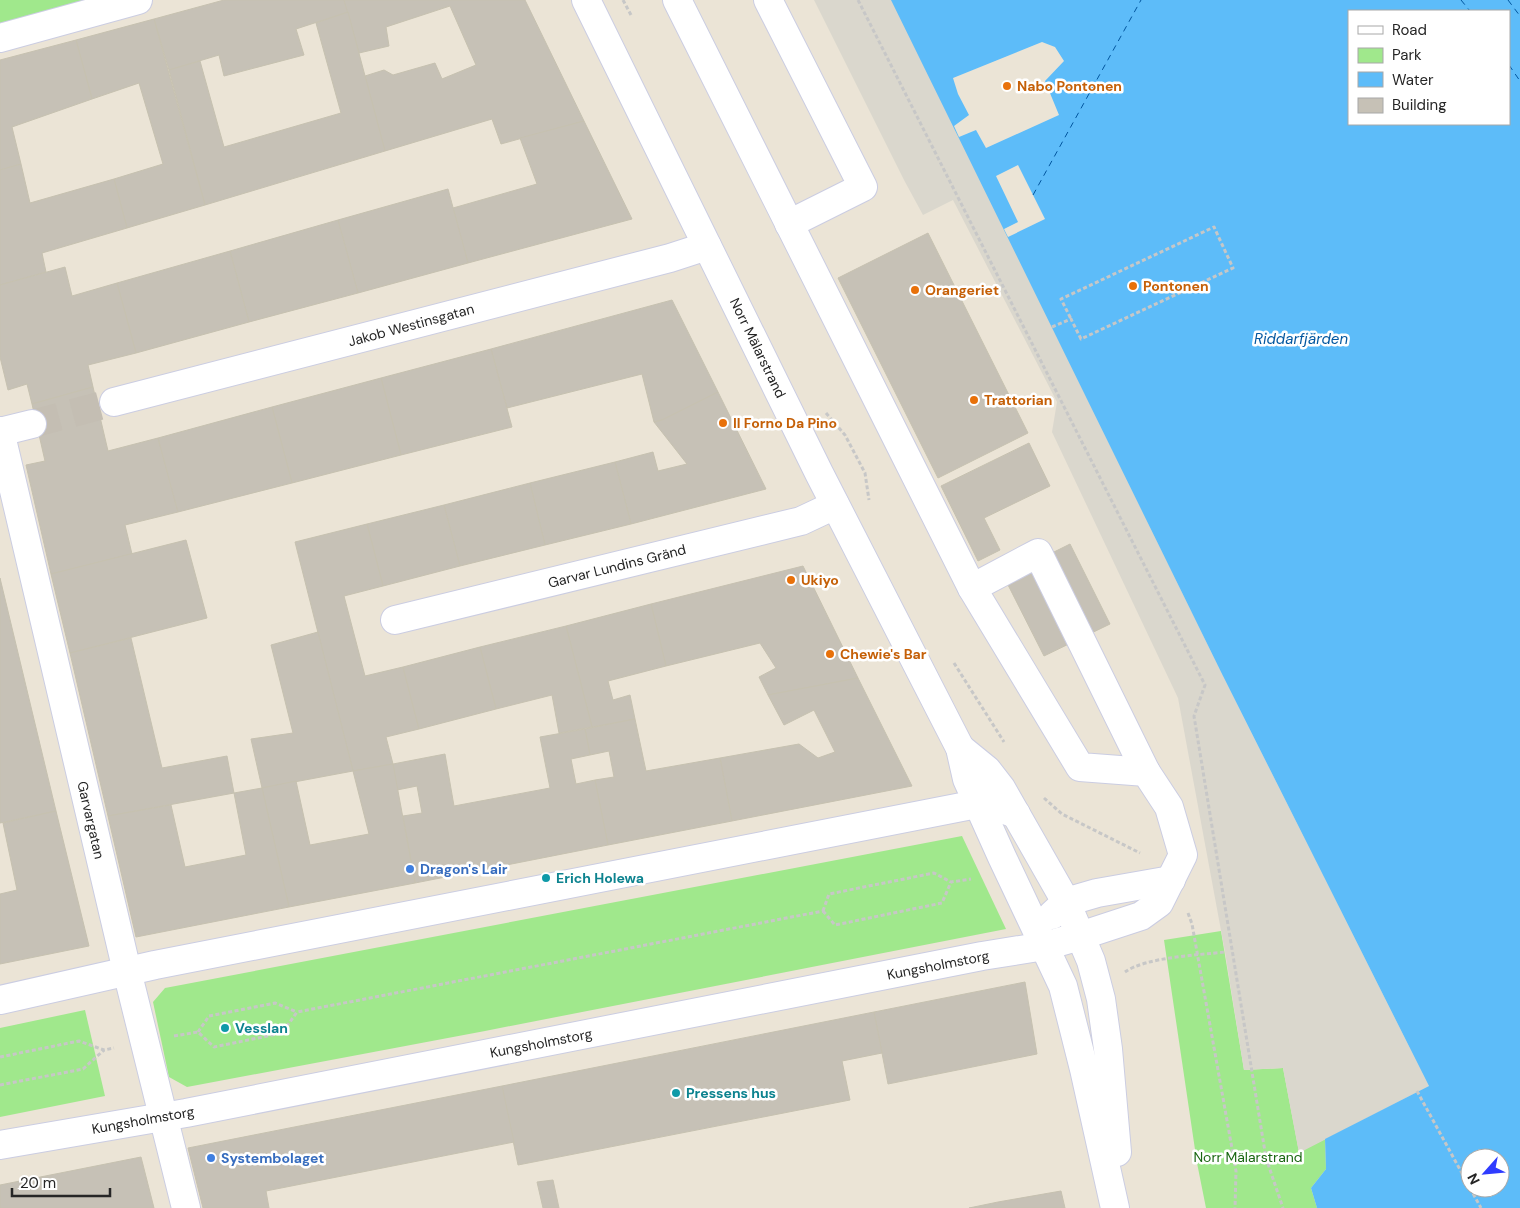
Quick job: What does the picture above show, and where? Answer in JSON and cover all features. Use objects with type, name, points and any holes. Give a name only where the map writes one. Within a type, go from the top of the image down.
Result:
[{"type":"street","points":[[0,38],[138,0]]},
{"type":"street","name":"Norr Mälarstrand","points":[[586,0],[836,505],[960,748],[967,779],[977,804],[1063,986],[1084,1068],[1115,1208]]},
{"type":"street","points":[[677,0],[972,588],[1080,766],[1146,772]]},
{"type":"street","points":[[768,0],[863,187],[789,224]]},
{"type":"street","name":"Jakob Westinsgatan","points":[[114,402],[661,260],[707,246]]},
{"type":"street","points":[[0,431],[32,424]]},
{"type":"street","name":"Garvargatan","points":[[0,431],[127,971],[186,1208]]},
{"type":"street","name":"Garvar Lundins Gränd","points":[[395,620],[801,522],[836,505]]},
{"type":"street","points":[[972,588],[1038,553],[1146,772],[1169,807],[1183,855],[1171,880],[1098,893],[1066,902],[1050,918],[1045,946]]},
{"type":"street","name":"Norr Mälarstrand","points":[[960,748],[987,770],[1001,788],[1066,902],[1091,962],[1101,999],[1108,1048],[1122,1208]]},
{"type":"street","points":[[0,1000],[127,971],[977,804],[994,806],[1016,814]]},
{"type":"street","name":"Kungsholmstorg","points":[[0,1145],[163,1117],[1000,953],[1045,946],[1140,916],[1159,903],[1171,880]]},
{"type":"path","points":[[858,0],[1205,685],[1194,716],[1266,1158],[1284,1208]]},
{"type":"path","points":[[1214,227],[1233,268],[1081,339],[1071,320],[1061,299],[1214,227]]},
{"type":"path","points":[[1052,327],[1071,320]]},
{"type":"path","points":[[823,910],[829,894],[934,873],[951,882],[971,879]]},
{"type":"path","points":[[823,910],[836,925],[942,903],[951,882]]},
{"type":"path","points":[[0,1058],[79,1041],[104,1050],[198,1032],[209,1016],[275,1003],[297,1012],[823,910]]},
{"type":"path","points":[[1121,975],[1134,966],[1154,961],[1225,952]]},
{"type":"path","points":[[198,1032],[214,1047],[282,1033],[297,1012]]},
{"type":"path","points":[[0,1085],[84,1069],[104,1050]]},
{"type":"path","points":[[1417,1091],[1481,1208]]},
{"type":"green space","points":[[0,0],[93,0],[0,23]]},
{"type":"green space","points":[[962,836],[1006,929],[187,1087],[169,1077],[153,1002],[165,988]]},
{"type":"green space","name":"Norr Mälarstrand","points":[[1221,931],[1244,1070],[1283,1068],[1299,1152],[1325,1139],[1326,1169],[1311,1188],[1317,1208],[1206,1208],[1197,1163],[1164,940]]},
{"type":"green space","points":[[85,1010],[105,1096],[0,1117],[0,1028]]},
{"type":"shaded area","points":[[814,0],[892,0],[1223,676],[1429,1086],[1299,1153],[1283,1068],[1244,1070],[1225,952],[1178,698],[1052,432],[1057,402],[953,200],[923,215]]},
{"type":"water","name":"Riddarfjärden","points":[[891,0],[1520,0],[1520,1208],[1317,1208],[1311,1188],[1326,1169],[1325,1139],[1429,1086],[1223,676]]},
{"type":"pier","points":[[1042,42],[1055,47],[1064,61],[1045,81],[1059,115],[986,148],[976,130],[959,137],[954,126],[969,115],[958,94],[953,78]]},
{"type":"pier","points":[[1018,165],[1045,219],[1008,237],[1004,229],[1018,222],[996,176]]},
{"type":"building","points":[[224,0],[344,0],[348,12],[296,29],[304,55],[224,76],[219,55],[169,70],[154,19]]},
{"type":"building","points":[[344,0],[525,0],[584,121],[501,144],[492,119],[385,151],[365,76],[384,70],[393,75],[435,63],[442,79],[476,65],[450,6],[386,27],[389,46],[359,53]]},
{"type":"building","points":[[348,12],[385,151],[205,205],[169,70],[200,61],[224,147],[341,113],[316,23]]},
{"type":"building","points":[[154,19],[205,205],[127,228],[114,179],[163,164],[139,83],[92,99],[76,40]]},
{"type":"building","points":[[76,40],[92,99],[12,127],[21,164],[0,170],[0,60]]},
{"type":"building","points":[[584,121],[632,219],[468,263],[453,208],[537,184],[520,138]]},
{"type":"building","points":[[21,164],[30,203],[114,179],[127,228],[42,253],[46,272],[0,285],[0,170]]},
{"type":"building","points":[[448,189],[468,263],[358,293],[338,220]]},
{"type":"building","points":[[338,220],[358,293],[249,322],[230,251]]},
{"type":"building","points":[[928,233],[1028,433],[938,478],[838,278]]},
{"type":"building","points":[[230,251],[249,322],[136,353],[117,283]]},
{"type":"building","points":[[65,267],[72,296],[117,283],[136,353],[88,365],[93,387],[32,404],[27,384],[8,390],[0,357],[0,285]]},
{"type":"building","points":[[672,300],[718,392],[662,420],[654,422],[642,374],[507,408],[491,349]]},
{"type":"building","points":[[491,349],[512,427],[401,455],[381,378]]},
{"type":"building","points":[[381,378],[401,455],[292,483],[272,407]]},
{"type":"building","points":[[93,387],[108,451],[158,438],[178,512],[125,525],[132,554],[51,574],[26,465],[45,461],[32,404]]},
{"type":"building","points":[[718,392],[766,489],[631,524],[615,462],[653,452],[658,471],[687,464],[654,422],[662,420]]},
{"type":"building","points":[[272,407],[292,483],[178,512],[158,438]]},
{"type":"building","points":[[1029,443],[1050,486],[984,518],[1000,550],[978,561],[941,486]]},
{"type":"building","points":[[615,462],[631,524],[545,545],[530,483]]},
{"type":"building","points":[[530,483],[545,545],[460,566],[444,505]]},
{"type":"building","points":[[444,505],[460,566],[383,586],[367,524]]},
{"type":"building","points":[[367,524],[383,586],[344,596],[365,676],[403,667],[419,729],[386,737],[393,764],[353,771],[295,542]]},
{"type":"building","points":[[186,540],[207,618],[70,653],[51,574]]},
{"type":"building","points":[[1070,544],[1110,624],[1044,656],[1004,577]]},
{"type":"building","points":[[803,566],[858,678],[768,695],[759,677],[776,668],[760,643],[666,666],[651,604]]},
{"type":"building","points":[[0,578],[56,811],[0,823]]},
{"type":"building","points":[[651,604],[666,666],[608,681],[613,700],[630,695],[635,719],[592,727],[566,626]]},
{"type":"building","points":[[566,626],[592,727],[559,733],[552,695],[496,709],[480,647]]},
{"type":"building","points":[[318,632],[353,771],[262,788],[251,739],[293,733],[271,645]]},
{"type":"building","points":[[131,638],[162,768],[227,756],[234,793],[108,816],[70,653]]},
{"type":"building","points":[[480,647],[496,709],[419,729],[403,667]]},
{"type":"building","points":[[858,678],[912,786],[732,821],[720,758],[799,744],[818,758],[835,752],[814,710],[784,725],[768,695]]},
{"type":"building","points":[[635,719],[646,771],[720,758],[732,821],[608,845],[595,780],[614,777],[609,751],[590,755],[585,729]]},
{"type":"building","points":[[585,729],[590,755],[571,759],[576,784],[595,780],[608,845],[415,883],[403,816],[422,813],[417,786],[397,790],[393,764],[445,754],[454,806],[550,788],[540,737]]},
{"type":"building","points":[[393,764],[415,883],[289,907],[262,788],[296,781],[310,845],[369,834],[353,771]]},
{"type":"building","points":[[262,788],[289,907],[136,937],[108,816],[171,805],[185,867],[246,855],[234,793]]},
{"type":"building","points":[[56,811],[89,946],[0,964],[0,894],[17,890],[3,823]]},
{"type":"building","points":[[1025,982],[1037,1054],[888,1084],[874,1012]]},
{"type":"building","name":"Pressens hus","points":[[874,1012],[882,1053],[842,1061],[850,1100],[518,1165],[502,1086]]},
{"type":"building","points":[[502,1086],[514,1142],[266,1191],[269,1208],[203,1208],[188,1148]]},
{"type":"building","points":[[141,1157],[154,1208],[0,1208],[0,1185]]},
{"type":"building","points":[[553,1180],[559,1208],[543,1208],[537,1182]]},
{"type":"building","points":[[1061,1191],[1065,1208],[969,1208],[998,1202]]},
{"type":"ferry route","points":[[1033,195],[1141,0]]},
{"type":"ferry route","points":[[1461,0],[1469,10]]},
{"type":"ferry route","points":[[1508,0],[1520,16]]},
{"type":"ferry route","points":[[1510,66],[1520,81]]},
{"type":"tunnel","points":[[32,424],[114,402]]},
{"type":"place","name":"Nabo Pontonen","points":[[1007,86]]},
{"type":"place","name":"Pontonen","points":[[1133,286]]},
{"type":"place","name":"Orangeriet","points":[[915,290]]},
{"type":"place","name":"Trattorian","points":[[974,400]]},
{"type":"place","name":"Il Forno Da Pino","points":[[723,423]]},
{"type":"place","name":"Ukiyo","points":[[791,580]]},
{"type":"place","name":"Chewie's Bar","points":[[830,654]]},
{"type":"place","name":"Dragon's Lair","points":[[410,869]]},
{"type":"place","name":"Erich Holewa","points":[[546,878]]},
{"type":"place","name":"Vesslan","points":[[225,1028]]},
{"type":"place","name":"Pressens hus","points":[[676,1093]]},
{"type":"place","name":"Systembolaget","points":[[211,1158]]}]
